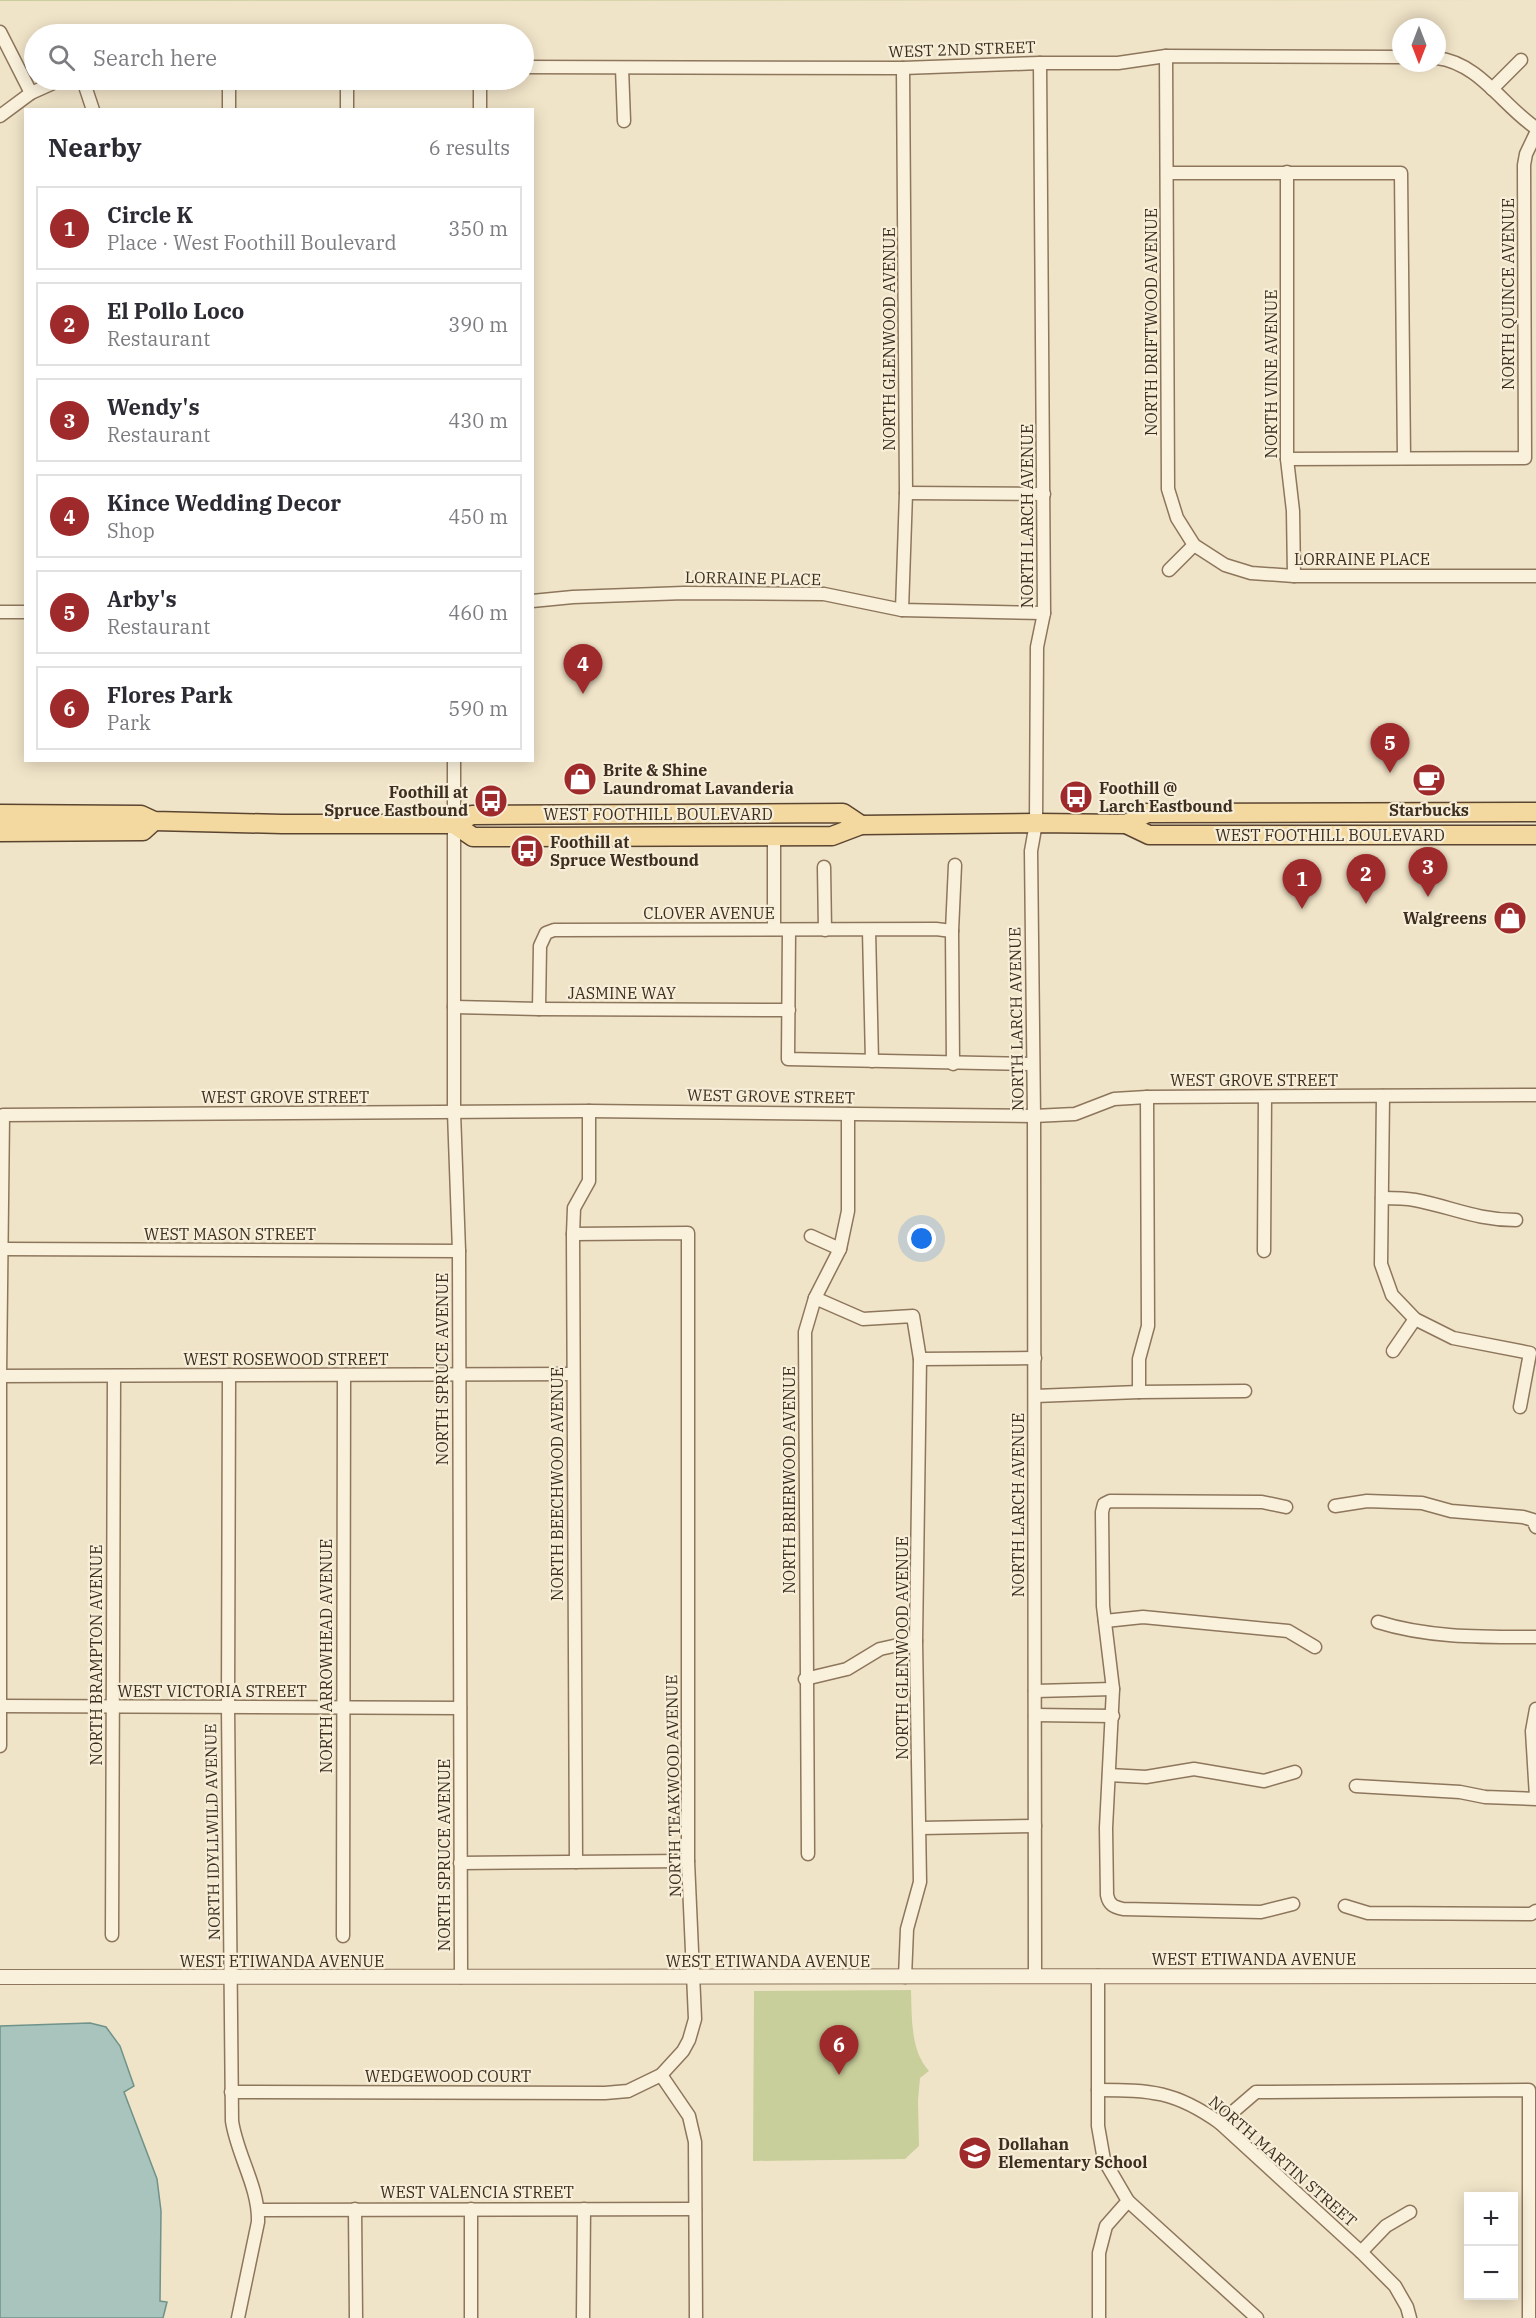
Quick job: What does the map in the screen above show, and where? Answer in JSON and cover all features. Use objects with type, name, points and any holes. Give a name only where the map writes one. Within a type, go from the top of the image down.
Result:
[{"type":"main road","points":[[1321,836],[1326,827],[1337,824],[1391,824],[1416,812]]},
{"type":"main road","name":"WEST FOOTHILL BOULEVARD","points":[[1126,824],[1147,813],[1536,812]]},
{"type":"main road","name":"WEST FOOTHILL BOULEVARD","points":[[0,814],[141,815],[154,821],[282,824],[454,824],[472,815],[843,813],[861,825]]},
{"type":"main road","points":[[1169,835],[1173,825],[1260,822],[1275,813]]},
{"type":"main road","name":"WEST FOOTHILL BOULEVARD","points":[[0,832],[143,831],[154,821]]},
{"type":"main road","name":"WEST FOOTHILL BOULEVARD","points":[[454,824],[473,837],[832,836],[861,825],[1036,823],[1126,824],[1149,835],[1536,834]]},
{"type":"street","points":[[0,32],[24,79]]},
{"type":"street","name":"WEST 2ND STREET","points":[[534,67],[903,68],[1040,63],[1118,63],[1166,56],[1392,57]]},
{"type":"street","name":"NORTH DRIFTWOOD AVENUE","points":[[1166,56],[1168,489],[1177,518],[1194,545]]},
{"type":"street","points":[[1446,60],[1464,67],[1492,89],[1521,118],[1536,128]]},
{"type":"street","points":[[1492,89],[1521,60]]},
{"type":"street","name":"NORTH LARCH AVENUE","points":[[1035,1976],[1035,1358],[1031,851],[1036,823],[1037,647],[1044,613],[1040,63]]},
{"type":"street","points":[[622,68],[624,120]]},
{"type":"street","name":"NORTH GLENWOOD AVENUE","points":[[902,610],[906,493],[903,68]]},
{"type":"street","points":[[0,116],[38,90]]},
{"type":"street","points":[[86,90],[92,108]]},
{"type":"street","points":[[229,108],[230,90]]},
{"type":"street","points":[[347,90],[347,108]]},
{"type":"street","points":[[480,90],[480,108]]},
{"type":"street","name":"NORTH QUINCE AVENUE","points":[[1404,458],[1526,458],[1524,165],[1526,154],[1536,133]]},
{"type":"street","name":"NORTH VINE AVENUE","points":[[1287,172],[1287,459],[1293,511],[1294,576]]},
{"type":"street","points":[[1167,173],[1401,174],[1404,458],[1287,459]]},
{"type":"street","points":[[906,493],[1044,494]]},
{"type":"street","points":[[1169,570],[1194,545]]},
{"type":"street","name":"LORRAINE PLACE","points":[[1194,545],[1226,565],[1251,573],[1294,576],[1536,576]]},
{"type":"street","name":"LORRAINE PLACE","points":[[534,601],[684,593],[824,594],[902,610],[1044,613]]},
{"type":"street","points":[[0,612],[24,612]]},
{"type":"street","name":"NORTH SPRUCE AVENUE","points":[[454,762],[454,1112],[459,1251],[461,1977]]},
{"type":"street","points":[[774,836],[774,929]]},
{"type":"street","points":[[953,1064],[952,931],[955,865]]},
{"type":"street","points":[[824,867],[825,930]]},
{"type":"street","name":"CLOVER AVENUE","points":[[539,1009],[540,946],[546,933],[555,930],[952,931]]},
{"type":"street","points":[[789,930],[788,1059],[1032,1064]]},
{"type":"street","points":[[869,930],[872,1060]]},
{"type":"street","name":"JASMINE WAY","points":[[454,1007],[789,1010]]},
{"type":"street","name":"WEST GROVE STREET","points":[[2,1249],[3,1115],[589,1111],[1034,1116],[1075,1114],[1114,1099],[1147,1097],[1536,1095]]},
{"type":"street","points":[[1383,1096],[1381,1263],[1392,1295],[1415,1318],[1453,1338],[1530,1353],[1520,1407]]},
{"type":"street","points":[[1139,1392],[1139,1359],[1148,1326],[1147,1097]]},
{"type":"street","points":[[1264,1251],[1265,1097]]},
{"type":"street","name":"NORTH BEECHWOOD AVENUE","points":[[576,1862],[573,1234],[574,1209],[589,1181],[589,1111]]},
{"type":"street","name":"NORTH BRIERWOOD AVENUE","points":[[808,1854],[805,1679],[805,1332],[816,1298],[840,1249],[848,1211],[848,1114]]},
{"type":"street","points":[[1382,1198],[1413,1199],[1466,1215],[1493,1220],[1516,1220]]},
{"type":"street","name":"NORTH TEAKWOOD AVENUE","points":[[573,1234],[688,1233],[688,1861],[694,2019],[689,2040],[674,2063],[661,2075]]},
{"type":"street","points":[[811,1236],[840,1249]]},
{"type":"street","points":[[0,1746],[2,1249]]},
{"type":"street","name":"WEST MASON STREET","points":[[2,1249],[459,1251]]},
{"type":"street","name":"NORTH GLENWOOD AVENUE","points":[[816,1298],[863,1318],[912,1316],[920,1359],[916,1641],[920,1882],[907,1929],[905,1977]]},
{"type":"street","points":[[1393,1351],[1415,1318]]},
{"type":"street","points":[[920,1359],[1035,1358]]},
{"type":"street","name":"WEST ROSEWOOD STREET","points":[[0,1376],[573,1374]]},
{"type":"street","name":"NORTH IDYLLWILD AVENUE","points":[[229,1375],[228,1707],[232,2121],[235,2139],[257,2200],[258,2210],[258,2222],[238,2318]]},
{"type":"street","name":"NORTH BRAMPTON AVENUE","points":[[112,1935],[114,1376]]},
{"type":"street","name":"NORTH ARROWHEAD AVENUE","points":[[343,1936],[344,1376]]},
{"type":"street","points":[[1035,1396],[1245,1391]]},
{"type":"street","points":[[1286,1507],[1262,1502],[1110,1501],[1104,1504],[1102,1512],[1105,1621],[1113,1689],[1106,1828],[1107,1895],[1108,1902],[1114,1907],[1123,1909],[1261,1912],[1293,1904]]},
{"type":"street","points":[[1335,1506],[1367,1501],[1422,1503],[1451,1511],[1534,1524]]},
{"type":"street","points":[[1105,1621],[1143,1617],[1288,1631],[1315,1647]]},
{"type":"street","points":[[1378,1622],[1402,1629],[1464,1637],[1536,1638]]},
{"type":"street","points":[[805,1679],[847,1669],[880,1649],[916,1641]]},
{"type":"street","points":[[1035,1691],[1113,1689]]},
{"type":"street","name":"WEST VICTORIA STREET","points":[[1,1706],[460,1708]]},
{"type":"street","points":[[1356,1786],[1536,1798],[1534,1731],[1536,1709]]},
{"type":"street","points":[[1035,1715],[1113,1716]]},
{"type":"street","points":[[1109,1774],[1146,1777],[1194,1769],[1264,1781],[1295,1772]]},
{"type":"street","points":[[920,1828],[1035,1826]]},
{"type":"street","points":[[460,1863],[688,1861]]},
{"type":"street","points":[[1345,1906],[1368,1913],[1531,1914],[1536,1911]]},
{"type":"street","points":[[1098,1976],[1098,2126],[1104,2160],[1128,2201],[1257,2318]]},
{"type":"street","name":"WEST ETIWANDA AVENUE","points":[[0,1977],[1536,1976]]},
{"type":"street","points":[[661,2075],[689,2116],[695,2142],[696,2318]]},
{"type":"street","name":"WEDGEWOOD COURT","points":[[231,2092],[605,2093],[628,2091],[661,2075]]},
{"type":"street","name":"NORTH MARTIN STREET","points":[[1098,2090],[1136,2090],[1166,2094],[1195,2105],[1220,2123],[1395,2286],[1407,2307],[1410,2318]]},
{"type":"street","points":[[1220,2123],[1256,2092],[1529,2090],[1529,2318]]},
{"type":"street","points":[[1099,2318],[1099,2253],[1106,2226],[1128,2201]]},
{"type":"street","points":[[355,2209],[356,2318]]},
{"type":"street","points":[[471,2209],[471,2318]]},
{"type":"street","points":[[583,2318],[584,2209]]},
{"type":"street","name":"WEST VALENCIA STREET","points":[[258,2210],[695,2209]]},
{"type":"street","points":[[1361,2252],[1386,2226],[1410,2212]]},
{"type":"green space","points":[[0,0],[1521,0],[0,1]]},
{"type":"green space","points":[[911,1990],[915,2043],[929,2071],[920,2078],[919,2146],[905,2159],[753,2161],[754,1991]]},
{"type":"water","points":[[90,2023],[106,2027],[120,2046],[134,2086],[124,2092],[157,2179],[161,2211],[160,2301],[167,2302],[163,2318],[0,2318],[0,2026]]},
{"type":"place","name":"Kince Wedding Decor","points":[[583,694]]},
{"type":"place","name":"Arby's","points":[[1390,773]]},
{"type":"place","name":"Brite & Shine Laundromat Lavanderia","points":[[580,779]]},
{"type":"place","name":"Starbucks","points":[[1429,780]]},
{"type":"place","name":"Foothill @ Larch Eastbound","points":[[1076,797]]},
{"type":"place","name":"Foothill at Spruce Eastbound","points":[[491,801]]},
{"type":"place","name":"Foothill at Spruce Westbound","points":[[527,851]]},
{"type":"place","name":"Wendy's","points":[[1428,897]]},
{"type":"place","name":"El Pollo Loco","points":[[1366,904]]},
{"type":"place","name":"Circle K","points":[[1302,909]]},
{"type":"place","name":"Walgreens","points":[[1510,918]]},
{"type":"place","name":"Flores Park","points":[[839,2075]]},
{"type":"place","name":"Dollahan Elementary School","points":[[975,2153]]}]
